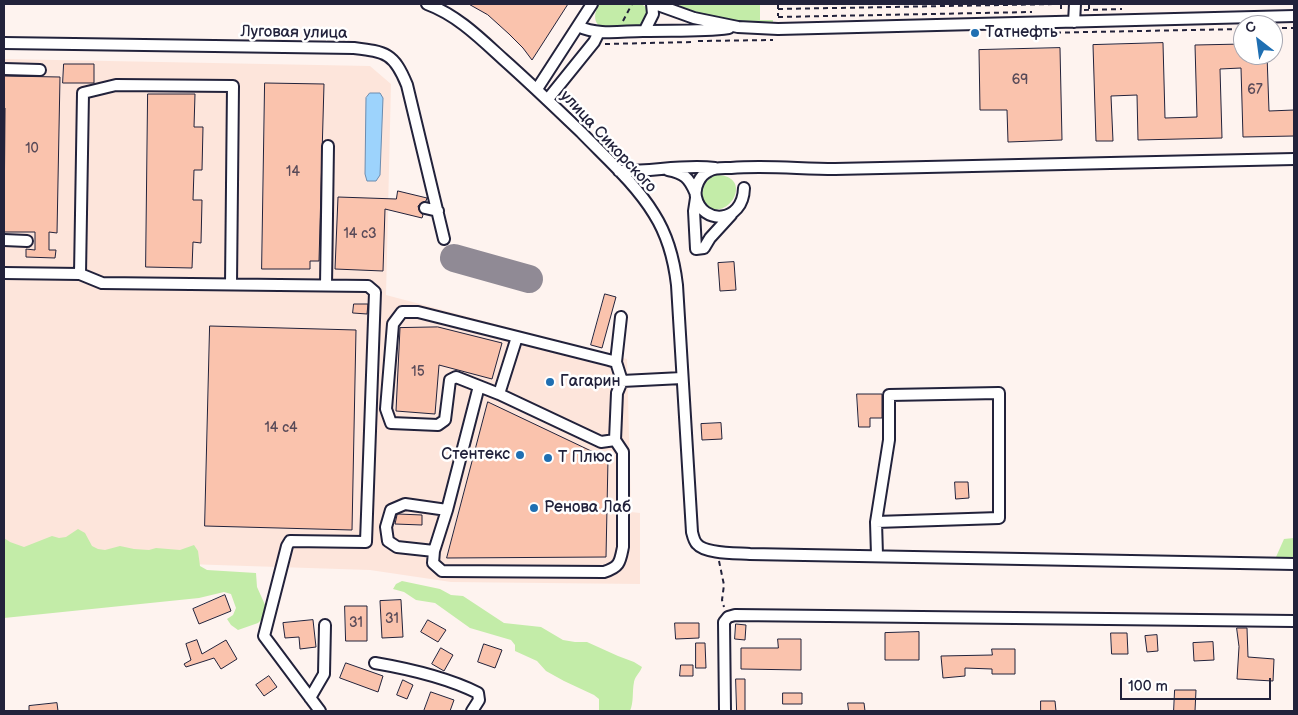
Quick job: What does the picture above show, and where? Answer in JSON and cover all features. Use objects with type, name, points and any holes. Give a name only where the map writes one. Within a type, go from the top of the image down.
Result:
[{"type":"street","name":"улица Сикорского","points":[[427,4],[450,14],[467,27],[548,99],[632,184],[654,213],[668,239],[674,260],[677,285],[692,532],[697,544],[702,548],[716,552]]},
{"type":"street","points":[[537,90],[592,4]]},
{"type":"street","points":[[645,30],[653,14],[654,4],[668,6],[694,18],[738,27],[787,29],[1294,16]]},
{"type":"street","points":[[1074,22],[1075,7]]},
{"type":"street","points":[[578,26],[596,37],[645,30],[707,31],[738,27]]},
{"type":"street","points":[[548,99],[596,37]]},
{"type":"street","name":"Луговая улица","points":[[4,43],[354,48],[384,53],[400,68],[407,84],[444,239]]},
{"type":"street","points":[[4,69],[40,70]]},
{"type":"street","points":[[80,274],[84,93],[116,85],[233,86],[231,284]]},
{"type":"street","points":[[326,285],[328,146]]},
{"type":"street","points":[[619,171],[662,169],[680,166],[798,169],[1294,159]]},
{"type":"street","points":[[718,168],[702,176],[697,184],[694,211],[696,249],[704,248],[710,238],[740,207],[744,198],[744,188]]},
{"type":"street","points":[[662,169],[685,175],[691,183],[700,207],[707,213],[725,216],[734,212]]},
{"type":"street","points":[[425,208],[438,211]]},
{"type":"street","points":[[4,240],[27,241]]},
{"type":"street","points":[[4,273],[80,274],[102,283],[368,286],[375,292],[366,542],[290,541],[287,546],[264,636],[320,711]]},
{"type":"street","points":[[615,440],[601,442],[499,394],[456,377],[450,380],[445,420],[438,425],[391,423],[386,409],[393,324],[402,312],[418,312],[616,362]]},
{"type":"street","points":[[479,386],[447,510],[434,551],[433,563],[442,571],[604,572],[615,569],[620,561],[623,547],[623,452],[615,440],[617,393],[622,381],[616,362],[621,317]]},
{"type":"street","points":[[499,394],[517,337]]},
{"type":"street","points":[[622,381],[682,378]]},
{"type":"street","points":[[876,522],[999,518],[1000,393],[889,395],[889,440],[876,522],[877,555]]},
{"type":"street","points":[[434,551],[397,547],[388,541],[386,528],[391,510],[405,504],[447,510]]},
{"type":"street","points":[[716,552],[1294,564]]},
{"type":"street","points":[[725,711],[724,622],[728,616],[1294,621]]},
{"type":"street","points":[[310,698],[324,674],[325,626]]},
{"type":"street","points":[[375,663],[411,669],[478,693],[479,700],[472,711]]},
{"type":"path","points":[[778,9],[1058,4]]},
{"type":"path","points":[[1061,11],[1075,7],[1128,9]]},
{"type":"path","points":[[778,17],[1032,12]]},
{"type":"path","points":[[1032,34],[1233,29]]},
{"type":"path","points":[[596,37],[601,44],[778,40]]},
{"type":"path","points":[[556,90],[587,123]]},
{"type":"path","points":[[716,552],[724,585],[722,600],[728,616]]},
{"type":"shaded area","points":[[4,59],[370,66],[391,84],[386,295],[627,359],[631,512],[640,513],[640,584],[451,582],[370,570],[4,561]]},
{"type":"green space","points":[[599,4],[641,4],[649,11],[643,24],[638,26],[605,28],[598,24],[595,18]]},
{"type":"green space","points":[[680,4],[760,4],[760,20],[773,20],[773,22],[738,20],[703,14],[680,7]]},
{"type":"green space","points":[[716,175],[728,177],[734,182],[736,189],[735,196],[730,203],[723,208],[715,210],[706,207],[702,193],[708,180]]},
{"type":"green space","points":[[78,529],[85,533],[92,546],[105,550],[120,546],[149,550],[156,548],[180,550],[194,545],[198,551],[200,566],[207,570],[256,573],[257,587],[267,614],[258,623],[238,630],[227,619],[233,615],[236,608],[231,594],[224,592],[199,598],[4,618],[4,538],[24,547],[52,536],[66,537]]},
{"type":"green space","points":[[1294,538],[1294,557],[1276,557],[1284,539]]},
{"type":"green space","points":[[402,581],[440,589],[451,595],[463,596],[504,623],[541,627],[563,640],[587,642],[634,662],[642,667],[633,686],[630,711],[599,711],[599,699],[546,671],[537,661],[515,651],[515,645],[511,640],[470,628],[435,603],[416,600],[404,592],[393,589],[396,584]]},
{"type":"water","points":[[370,93],[380,93],[383,98],[380,175],[376,181],[367,181],[365,174],[366,98]]},
{"type":"building","points":[[469,4],[568,4],[532,60],[523,48],[488,15]]},
{"type":"building","points":[[1163,43],[1165,118],[1197,117],[1195,45],[1233,44],[1233,65],[1267,65],[1269,111],[1294,110],[1294,136],[1243,137],[1241,68],[1220,69],[1222,138],[1138,140],[1137,95],[1111,96],[1113,141],[1096,141],[1093,45]]},
{"type":"building","points":[[1060,48],[1062,140],[1008,142],[1007,110],[980,110],[979,50]]},
{"type":"building","points":[[64,64],[94,64],[94,83],[63,83]]},
{"type":"building","points":[[4,76],[60,77],[57,233],[49,232],[49,250],[56,250],[55,258],[26,257],[26,249],[35,250],[35,232],[4,232]]},
{"type":"building","points":[[265,83],[324,84],[319,261],[310,261],[310,269],[262,269]]},
{"type":"building","points":[[148,94],[195,94],[194,127],[203,127],[202,170],[194,170],[193,200],[202,200],[201,243],[193,242],[192,268],[146,267]]},
{"type":"building","points":[[398,191],[427,198],[426,201],[418,206],[423,215],[422,218],[385,209],[383,271],[335,269],[338,197],[396,199]]},
{"type":"building","points":[[734,262],[736,290],[720,291],[718,263]]},
{"type":"building","points":[[605,294],[616,297],[602,348],[591,345]]},
{"type":"building","points":[[354,304],[368,304],[367,314],[353,313]]},
{"type":"building","points":[[210,326],[356,330],[352,530],[205,526]]},
{"type":"building","points":[[438,327],[502,343],[492,379],[439,365],[435,414],[396,411],[400,328]]},
{"type":"building","points":[[857,394],[882,394],[882,418],[870,418],[870,427],[859,427]]},
{"type":"building","name":"Ренова Лаб","points":[[488,402],[608,459],[606,557],[447,558]]},
{"type":"building","points":[[721,423],[722,439],[702,440],[701,424]]},
{"type":"building","points":[[955,482],[968,482],[969,498],[956,499]]},
{"type":"building","points":[[398,514],[422,515],[422,525],[395,524]]},
{"type":"building","points":[[225,595],[231,611],[199,624],[193,609]]},
{"type":"building","points":[[401,600],[403,637],[382,638],[380,601]]},
{"type":"building","points":[[345,606],[367,606],[367,641],[346,641]]},
{"type":"building","points":[[313,620],[316,647],[300,649],[299,637],[285,638],[283,623]]},
{"type":"building","points":[[428,620],[446,630],[438,642],[421,632]]},
{"type":"building","points":[[675,623],[699,623],[699,638],[676,639]]},
{"type":"building","points":[[736,624],[746,625],[745,640],[735,639]]},
{"type":"building","points":[[1237,628],[1247,628],[1248,657],[1274,659],[1273,681],[1237,679],[1239,647]]},
{"type":"building","points":[[919,632],[919,660],[885,660],[885,633]]},
{"type":"building","points":[[1111,633],[1127,633],[1128,654],[1112,654]]},
{"type":"building","points":[[1157,635],[1158,651],[1147,652],[1145,636]]},
{"type":"building","points":[[778,639],[801,639],[801,670],[741,669],[741,648],[778,648]]},
{"type":"building","points":[[197,640],[202,654],[226,640],[237,659],[221,669],[214,658],[186,667],[184,664],[191,660],[186,644]]},
{"type":"building","points":[[1213,642],[1214,660],[1194,661],[1193,643]]},
{"type":"building","points":[[696,643],[705,643],[706,668],[696,668]]},
{"type":"building","points":[[484,644],[502,650],[495,668],[478,662]]},
{"type":"building","points":[[441,648],[453,655],[444,671],[432,664]]},
{"type":"building","points":[[992,649],[1015,649],[1015,674],[992,674],[992,669],[965,668],[965,676],[943,678],[941,656],[992,655]]},
{"type":"building","points":[[346,663],[383,676],[378,692],[340,678]]},
{"type":"building","points":[[681,665],[693,665],[693,676],[680,676]]},
{"type":"building","points":[[269,676],[277,687],[264,696],[256,685]]},
{"type":"building","points":[[736,679],[745,679],[745,711],[737,711]]},
{"type":"building","points":[[403,680],[413,685],[407,699],[397,695]]},
{"type":"building","points":[[1175,690],[1196,690],[1195,711],[1174,711]]},
{"type":"building","points":[[431,692],[454,700],[450,711],[424,711]]},
{"type":"building","points":[[783,693],[802,693],[802,704],[783,704]]},
{"type":"building","points":[[1041,701],[1055,701],[1056,711],[1041,711]]},
{"type":"building","points":[[57,703],[58,711],[29,711],[29,706]]},
{"type":"building","points":[[848,703],[864,703],[865,711],[849,711]]},
{"type":"taxiway","points":[[454,258],[529,279]]},
{"type":"place","name":"Татнефть","points":[[975,33]]},
{"type":"place","name":"Гагарин","points":[[550,382]]},
{"type":"place","name":"Стентекс","points":[[520,455]]},
{"type":"place","name":"Т Плюс","points":[[548,458]]},
{"type":"place","name":"Ренова Лаб","points":[[534,508]]}]
